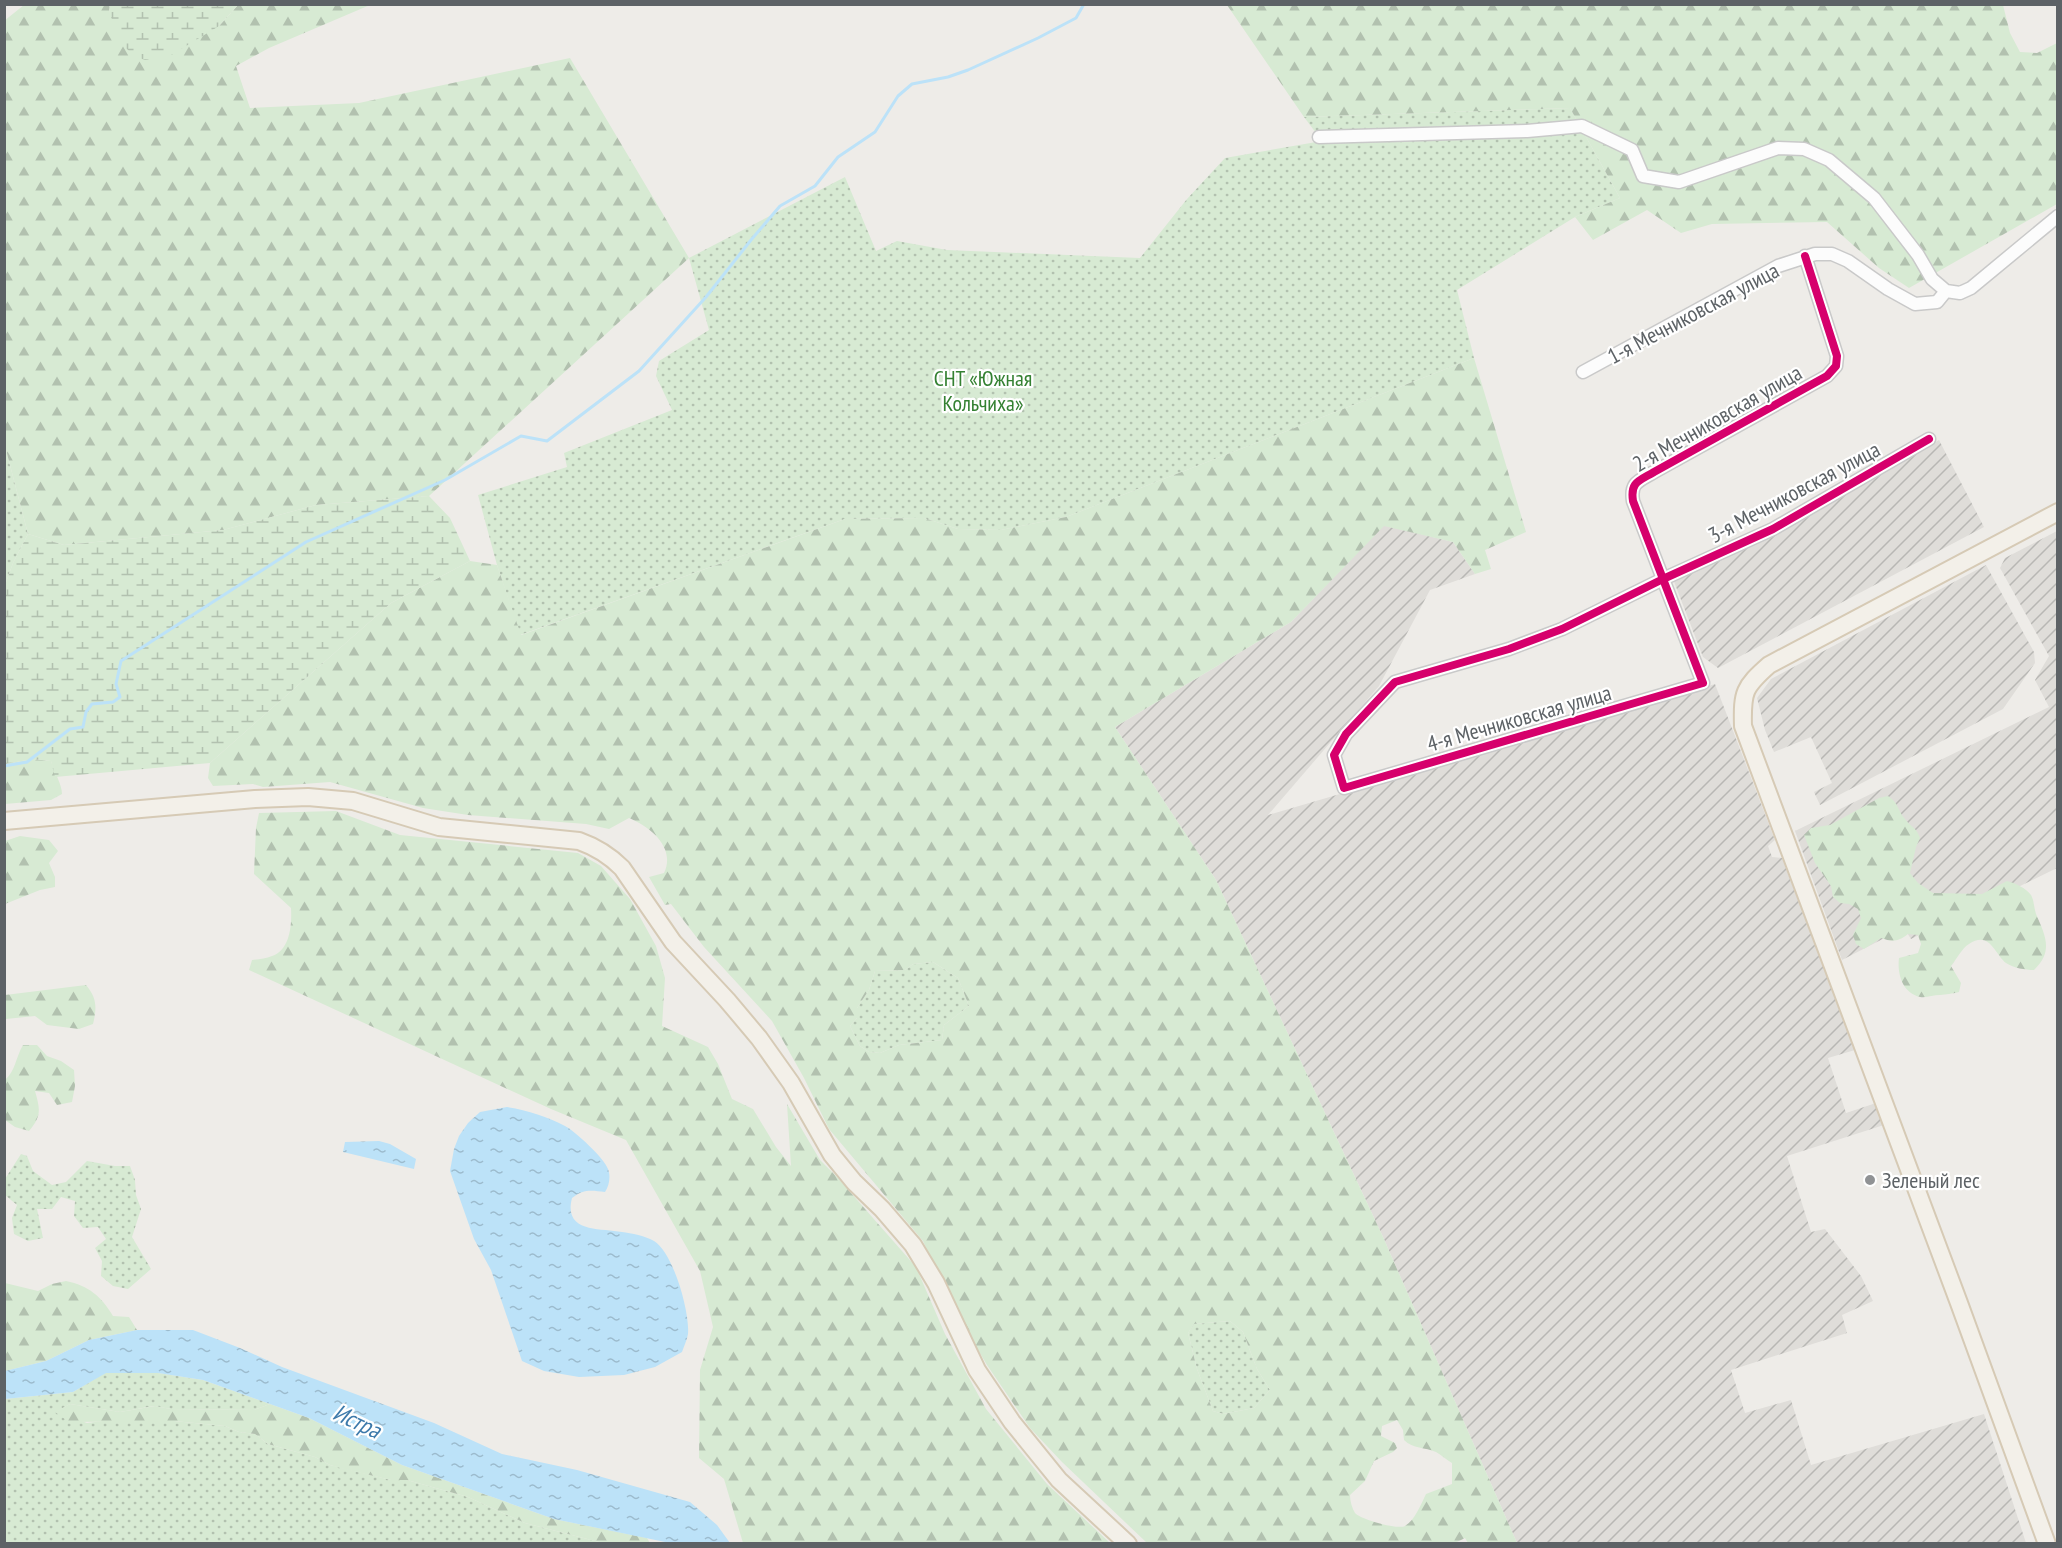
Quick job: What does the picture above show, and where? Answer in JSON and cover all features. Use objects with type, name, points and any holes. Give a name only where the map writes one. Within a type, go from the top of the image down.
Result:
[{"type":"main road","points":[[2047,1544],[1743,726],[1742,700],[1751,681],[1769,665],[2058,512]]},
{"type":"main road","points":[[4,821],[255,799],[308,797],[342,800],[380,808],[439,827],[579,841],[611,857],[622,868],[673,942],[759,1038],[791,1083],[832,1155],[913,1245],[936,1283],[977,1370],[1012,1422],[1059,1480],[1128,1544]]},
{"type":"street","points":[[1319,137],[1527,131],[1582,126],[1632,150],[1643,176],[1679,182],[1778,148],[1804,149],[1828,160],[1874,198],[1918,255],[1932,279],[1946,291]]},
{"type":"street","name":"1-я Мечниковская улица","points":[[1583,372],[1778,266],[1815,254],[1832,254],[1848,261],[1888,289],[1915,304],[1937,302],[1946,291],[1960,293],[1971,288],[2058,216]]},
{"type":"street","name":"2-я Мечниковская улица","points":[[1703,683],[1631,492],[1634,485],[1654,472],[1827,376],[1836,366],[1837,356],[1805,256]]},
{"type":"street","name":"3-я Мечниковская улица","points":[[1344,788],[1334,755],[1346,734],[1395,682],[1509,649],[1562,629],[1663,579],[1773,529],[1929,439]]},
{"type":"street","name":"4-я Мечниковская улица","points":[[1344,788],[1703,683]]},
{"type":"shaded area","points":[[1939,440],[1984,527],[1718,668],[1703,657],[1673,579],[1776,535]]},
{"type":"shaded area","points":[[1384,525],[1453,542],[1475,574],[1430,590],[1379,686],[1268,815],[1715,684],[1775,840],[1768,846],[1772,857],[1782,858],[1855,1050],[1828,1058],[1846,1113],[1876,1103],[1884,1125],[1787,1156],[1811,1232],[1825,1229],[1861,1276],[1873,1301],[1842,1315],[1847,1333],[1731,1370],[1745,1413],[1791,1400],[1811,1465],[1984,1414],[2026,1543],[1517,1543],[1383,1237],[1216,880],[1115,727],[1291,622]]},
{"type":"shaded area","points":[[2057,531],[2057,868],[1911,939],[1904,928],[1842,960],[1795,831],[2049,707],[2035,680],[2049,656],[2000,568],[2005,558]]},
{"type":"shaded area","points":[[1986,565],[2034,652],[2035,663],[2003,709],[1820,805],[1814,792],[1832,783],[1811,737],[1774,752],[1765,730],[1757,698],[1771,679]]},
{"type":"green space","points":[[110,4],[238,5],[219,26],[168,57],[145,60],[134,56],[126,48],[109,13]]},
{"type":"green space","points":[[24,5],[110,5],[109,13],[219,26],[238,5],[370,5],[269,48],[236,66],[250,108],[359,103],[570,58],[689,258],[429,496],[316,505],[223,530],[64,545],[28,534],[4,442],[4,21]]},
{"type":"green space","points":[[1227,5],[2003,5],[2010,33],[2020,52],[2037,53],[2057,43],[2057,204],[1909,288],[1879,268],[1827,222],[1712,224],[1681,233],[1647,210],[1593,240],[1575,217],[1620,198],[1570,108],[1304,117]]},
{"type":"green space","name":"СНТ «Южная Кольчиха»","points":[[1570,108],[1620,198],[1575,217],[1457,290],[1474,358],[1066,517],[1001,530],[958,529],[924,518],[845,519],[520,635],[497,565],[478,495],[567,467],[564,453],[672,410],[656,376],[659,361],[709,330],[689,258],[845,177],[876,251],[897,241],[947,250],[1140,258],[1187,199],[1225,158],[1322,141],[1304,117]]},
{"type":"green space","points":[[1474,358],[1526,532],[1485,550],[1491,569],[1475,574],[1453,542],[1384,526],[1291,622],[1115,727],[1216,880],[1383,1237],[1517,1543],[1468,1543],[1465,1538],[1453,1544],[1147,1543],[1062,1462],[1030,1428],[987,1365],[957,1314],[923,1241],[829,1129],[772,1021],[704,947],[671,904],[665,905],[649,877],[664,873],[667,864],[664,847],[653,833],[629,818],[609,829],[586,824],[468,815],[423,808],[330,782],[263,787],[253,784],[213,786],[208,778],[210,763],[391,603],[470,561],[497,565],[521,635],[845,519],[924,518],[958,529],[1001,530],[1066,517]],"holes":[[[933,962],[958,978],[969,1006],[944,1025],[942,1040],[899,1045],[880,1053],[869,1052],[860,1046],[850,1026],[857,1018],[857,1008],[869,990],[875,971],[905,970],[913,964]],[[1230,1321],[1243,1332],[1257,1369],[1270,1390],[1254,1408],[1223,1414],[1213,1411],[1197,1369],[1188,1333],[1194,1324]],[[1397,1420],[1403,1430],[1404,1440],[1436,1452],[1452,1463],[1452,1484],[1426,1494],[1415,1516],[1401,1527],[1364,1518],[1355,1513],[1351,1502],[1350,1495],[1365,1481],[1374,1461],[1397,1448],[1395,1443],[1381,1436],[1382,1426]]]},
{"type":"green space","points":[[4,442],[28,534],[5,585]]},
{"type":"green space","points":[[429,496],[450,518],[470,561],[391,603],[210,763],[55,777],[51,761],[33,759],[5,764],[5,585],[28,534],[64,545],[223,530],[316,505]]},
{"type":"green space","points":[[33,759],[51,761],[62,794],[51,800],[5,804],[5,764]]},
{"type":"green space","points":[[1888,796],[1919,835],[1910,873],[1918,883],[1933,893],[1982,894],[2007,881],[2020,886],[2031,895],[2046,943],[2044,956],[2034,970],[2009,965],[1991,945],[1982,940],[1976,940],[1964,948],[1951,966],[1961,983],[1959,992],[1920,997],[1905,987],[1900,976],[1899,964],[1899,958],[1918,953],[1921,944],[1918,935],[1908,934],[1895,940],[1881,938],[1864,949],[1856,944],[1853,935],[1861,918],[1858,909],[1849,904],[1840,903],[1833,897],[1831,886],[1815,863],[1804,835],[1811,828],[1830,825],[1879,798]]},
{"type":"green space","points":[[336,811],[400,835],[578,853],[601,866],[630,899],[656,946],[665,978],[662,1026],[708,1047],[718,1064],[732,1099],[753,1109],[776,1147],[791,1166],[787,1104],[820,1160],[916,1267],[945,1334],[986,1409],[1047,1484],[1110,1543],[743,1543],[724,1479],[699,1458],[700,1370],[713,1327],[700,1271],[626,1140],[551,1109],[249,970],[252,960],[270,957],[283,948],[289,936],[291,922],[291,908],[254,874],[259,813]]},
{"type":"green space","points":[[20,836],[49,840],[58,851],[49,863],[55,877],[55,887],[40,890],[5,904],[5,841]]},
{"type":"green space","points":[[933,962],[958,978],[969,1006],[944,1025],[942,1040],[899,1045],[880,1053],[869,1052],[860,1046],[850,1026],[857,1018],[857,1008],[869,990],[875,971],[905,970],[913,964]]},
{"type":"green space","points":[[86,985],[95,1003],[93,1024],[79,1029],[47,1025],[35,1016],[6,1019],[5,1027],[5,995]]},
{"type":"green space","points":[[23,1045],[37,1045],[47,1056],[61,1061],[74,1070],[75,1086],[72,1102],[57,1105],[49,1093],[35,1091],[39,1112],[29,1131],[15,1127],[5,1120],[5,1080]]},
{"type":"green space","points":[[21,1154],[27,1156],[33,1171],[52,1185],[66,1182],[87,1161],[130,1166],[141,1209],[132,1237],[151,1269],[128,1289],[113,1286],[101,1276],[102,1261],[95,1248],[106,1239],[98,1227],[83,1228],[74,1216],[75,1201],[61,1197],[52,1209],[37,1209],[43,1238],[28,1241],[14,1234],[12,1218],[17,1205],[5,1195],[5,1179]]},
{"type":"green space","points":[[66,1281],[94,1293],[113,1316],[129,1317],[137,1330],[89,1340],[46,1361],[5,1371],[5,1283],[38,1291],[52,1284]]},
{"type":"green space","points":[[1230,1321],[1243,1332],[1257,1369],[1270,1390],[1254,1408],[1223,1414],[1213,1411],[1197,1369],[1188,1333],[1194,1324]]},
{"type":"green space","points":[[105,1373],[158,1373],[203,1380],[270,1404],[254,1410],[171,1409],[154,1406],[120,1412],[70,1404],[56,1412],[87,1423],[174,1421],[225,1426],[239,1432],[255,1434],[268,1444],[315,1457],[330,1465],[391,1480],[407,1480],[468,1497],[525,1523],[603,1543],[5,1544],[5,1399],[73,1392]]},
{"type":"green space","points":[[70,1404],[120,1412],[155,1406],[171,1409],[254,1410],[270,1404],[309,1418],[402,1465],[554,1519],[647,1538],[650,1543],[603,1543],[525,1523],[468,1497],[407,1480],[391,1480],[330,1465],[315,1457],[268,1444],[255,1434],[239,1432],[225,1426],[174,1421],[69,1422],[55,1412]]},
{"type":"water","points":[[507,1107],[537,1114],[565,1126],[576,1133],[606,1164],[609,1178],[605,1192],[587,1191],[572,1198],[573,1218],[585,1227],[638,1235],[654,1241],[661,1247],[674,1269],[686,1312],[688,1334],[682,1352],[655,1367],[624,1375],[579,1377],[544,1371],[522,1361],[491,1270],[474,1239],[450,1171],[454,1149],[468,1123],[480,1112]]},
{"type":"water","points":[[379,1141],[390,1144],[416,1159],[414,1169],[343,1152],[345,1142]]},
{"type":"water","name":"Истра","points":[[137,1330],[193,1330],[282,1367],[434,1423],[502,1454],[577,1470],[690,1502],[717,1525],[730,1543],[670,1543],[554,1519],[402,1465],[309,1418],[203,1380],[158,1373],[106,1373],[73,1392],[5,1399],[5,1371],[46,1361],[89,1340]]},
{"type":"waterway","points":[[4,766],[27,762],[70,729],[83,727],[86,712],[92,704],[113,702],[120,697],[116,684],[121,661],[306,542],[445,480],[521,436],[547,441],[639,371],[706,297],[780,206],[815,186],[838,157],[875,132],[898,96],[912,84],[948,77],[968,70],[1038,38],[1076,18],[1084,4]]},
{"type":"cycle path","points":[[1805,256],[1837,356],[1836,366],[1827,376],[1644,478],[1634,486],[1633,490],[1633,501],[1703,683],[1344,788],[1334,755],[1346,734],[1395,682],[1509,649],[1562,629],[1663,579],[1773,529],[1929,439]]},
{"type":"place","name":"Зеленый лес","points":[[1870,1180]]}]
